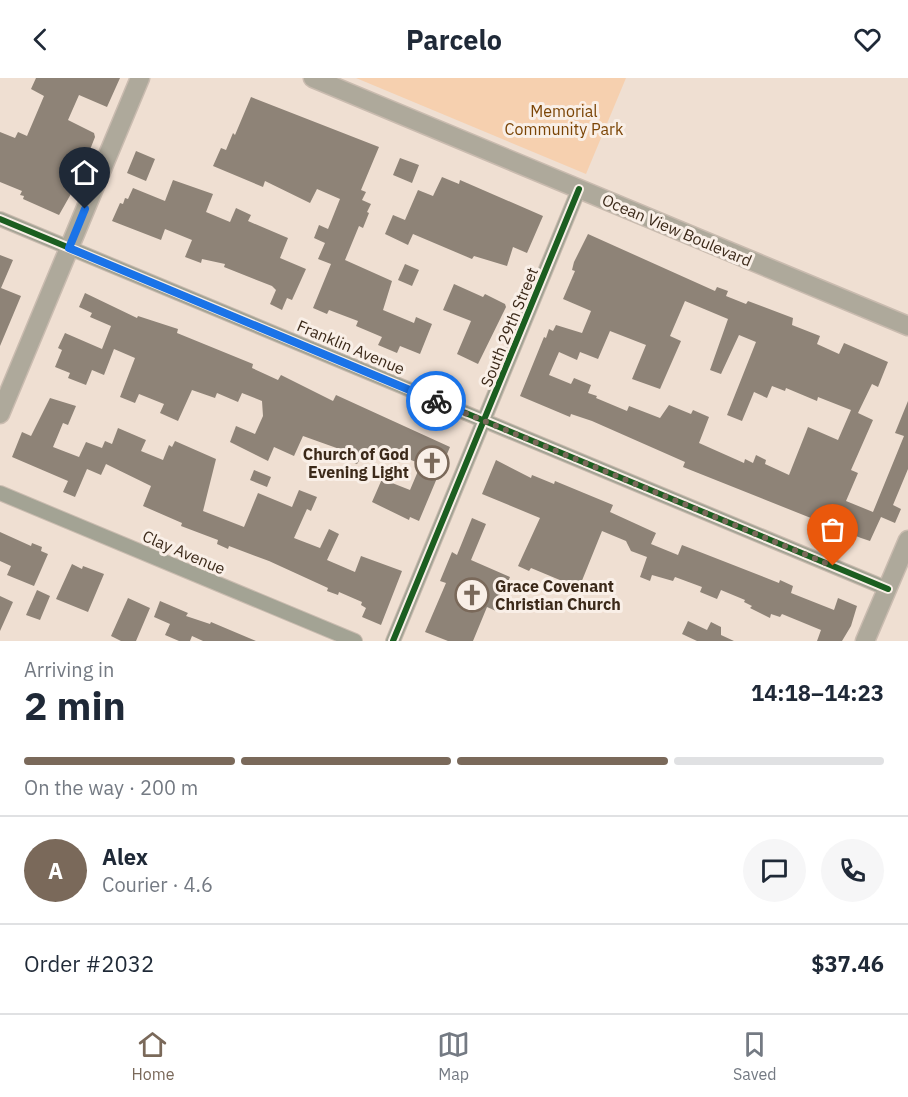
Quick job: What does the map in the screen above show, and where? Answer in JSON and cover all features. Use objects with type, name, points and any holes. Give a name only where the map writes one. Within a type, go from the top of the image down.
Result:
[{"type":"main road","points":[[0,414],[140,78]]},
{"type":"main road","name":"Ocean View Boulevard","points":[[313,78],[908,326]]},
{"type":"main road","points":[[865,641],[908,540]]},
{"type":"street","name":"South 29th Street","points":[[393,641],[579,189]]},
{"type":"street","name":"Franklin Avenue","points":[[0,219],[888,589]]},
{"type":"street","name":"Clay Avenue","points":[[0,493],[355,641]]},
{"type":"green space","name":"Memorial Community Park","points":[[356,78],[626,78],[586,174]]},
{"type":"building","points":[[36,78],[120,78],[107,107],[79,95],[68,120],[94,133],[95,137],[76,185],[59,215],[23,199],[24,196],[20,195],[22,191],[0,182],[0,132],[15,138],[18,132],[27,136],[44,96],[31,89]]},
{"type":"building","points":[[251,97],[379,147],[361,190],[366,192],[362,200],[371,204],[367,212],[369,213],[363,228],[359,226],[345,260],[392,281],[383,310],[414,323],[416,317],[432,324],[420,354],[400,346],[397,353],[378,345],[382,337],[356,326],[358,321],[329,310],[327,314],[313,308],[331,264],[318,259],[325,243],[314,238],[319,225],[328,229],[340,199],[317,189],[310,203],[265,181],[263,187],[213,166],[221,148],[226,150],[233,133],[235,135]]},
{"type":"building","points":[[136,151],[155,159],[146,181],[127,173]]},
{"type":"building","points":[[400,158],[419,165],[412,183],[393,175]]},
{"type":"building","points":[[442,177],[459,184],[460,180],[543,216],[527,253],[513,247],[507,266],[474,256],[472,259],[413,234],[408,245],[385,234],[393,215],[405,220],[418,190],[433,196]]},
{"type":"building","points":[[173,180],[213,194],[206,212],[230,222],[236,208],[251,215],[248,221],[288,238],[280,258],[306,269],[292,300],[287,298],[282,310],[270,304],[276,290],[272,286],[224,267],[225,264],[202,259],[201,263],[185,257],[192,240],[165,229],[161,240],[112,221],[120,203],[123,204],[125,198],[128,199],[133,188],[165,201]]},
{"type":"building","points":[[588,234],[715,291],[717,287],[728,291],[726,296],[746,304],[748,301],[793,318],[792,325],[820,336],[817,344],[839,354],[844,343],[888,362],[878,387],[872,384],[858,413],[873,420],[851,470],[858,473],[846,501],[873,512],[904,436],[895,433],[908,401],[908,469],[893,505],[901,509],[895,523],[881,517],[870,541],[861,538],[683,467],[685,462],[592,421],[571,414],[570,417],[520,396],[549,329],[553,331],[556,325],[582,333],[591,311],[563,299],[575,271],[572,270]],"holes":[[[685,301],[728,319],[710,370],[721,374],[739,335],[756,342],[727,415],[742,421],[754,392],[767,398],[772,386],[785,391],[786,388],[817,401],[818,397],[851,410],[838,440],[808,427],[789,475],[765,464],[766,460],[756,455],[753,463],[745,459],[744,463],[699,443],[709,417],[693,410],[691,414],[669,405],[660,418],[629,406],[627,411],[588,393],[591,385],[574,378],[571,384],[549,375],[559,352],[577,360],[580,352],[598,359],[610,331],[646,345],[632,379],[660,389],[681,341],[670,336]]]},
{"type":"building","points":[[0,255],[13,260],[1,288],[21,296],[0,346]]},
{"type":"building","points":[[405,264],[419,270],[412,286],[398,280]]},
{"type":"building","points":[[454,284],[483,297],[485,294],[505,304],[506,307],[478,364],[457,354],[471,321],[443,310]]},
{"type":"building","points":[[85,293],[137,318],[138,316],[178,329],[177,333],[253,364],[252,368],[278,380],[281,375],[333,401],[336,395],[450,447],[419,521],[410,517],[409,520],[372,502],[382,479],[410,490],[421,464],[391,452],[386,456],[367,449],[357,464],[342,458],[345,451],[303,436],[294,456],[274,447],[268,461],[230,442],[236,426],[255,434],[263,416],[262,401],[242,393],[238,402],[217,393],[215,398],[192,390],[178,421],[160,413],[164,404],[139,394],[135,403],[120,397],[135,358],[114,349],[104,375],[92,370],[86,385],[68,378],[70,373],[55,367],[62,350],[58,348],[65,333],[102,349],[111,326],[90,317],[92,313],[79,307]]},
{"type":"building","points":[[50,398],[76,406],[68,425],[63,423],[53,447],[79,457],[86,442],[102,448],[105,441],[112,444],[118,428],[146,440],[141,451],[163,460],[169,445],[172,447],[175,441],[216,459],[203,511],[244,527],[258,493],[292,507],[299,490],[317,497],[311,511],[307,509],[294,538],[320,548],[329,529],[339,534],[327,560],[355,572],[361,556],[402,571],[381,625],[362,617],[366,608],[361,605],[362,602],[339,592],[338,595],[327,591],[328,588],[269,561],[229,546],[228,549],[217,544],[218,540],[181,526],[182,523],[143,506],[151,486],[106,464],[101,475],[87,469],[75,497],[63,492],[68,481],[12,457],[22,432],[31,436]]},
{"type":"building","points":[[496,460],[531,478],[532,475],[554,484],[555,481],[613,505],[610,512],[656,533],[651,544],[678,555],[682,545],[779,583],[780,580],[793,586],[791,593],[834,610],[838,598],[857,606],[851,626],[842,641],[817,641],[821,630],[782,614],[780,617],[771,614],[770,618],[750,608],[752,606],[744,602],[745,600],[721,590],[717,599],[700,592],[702,587],[675,577],[673,581],[652,575],[650,581],[640,577],[647,557],[631,551],[626,541],[602,531],[579,588],[531,568],[529,571],[518,566],[540,518],[482,494]]},
{"type":"building","points":[[254,470],[271,477],[267,487],[250,480]]},
{"type":"building","name":"Grace Covenant Christian Church","points":[[472,518],[486,524],[471,560],[510,577],[496,611],[487,607],[473,641],[448,641],[425,632],[446,583],[440,581],[452,552],[457,555]]},
{"type":"building","points":[[0,532],[31,546],[32,543],[42,547],[41,551],[48,554],[34,586],[7,575],[11,566],[0,561]]},
{"type":"building","points":[[72,564],[104,574],[88,612],[56,599]]},
{"type":"building","points":[[37,590],[50,596],[40,620],[26,615]]},
{"type":"building","points":[[0,596],[13,602],[0,631]]},
{"type":"building","points":[[128,598],[150,608],[136,641],[121,641],[111,636]]},
{"type":"building","points":[[160,601],[188,613],[186,616],[210,624],[211,622],[256,641],[203,641],[192,636],[190,641],[179,641],[165,635],[170,624],[154,617]]},
{"type":"building","points":[[688,621],[707,630],[711,622],[721,627],[721,635],[734,641],[697,641],[682,634]]},
{"type":"cycle path","points":[[393,641],[579,189]]},
{"type":"cycle path","points":[[0,219],[888,589]]},
{"type":"way so far","points":[[436,401],[833,566]]},
{"type":"place","name":"Church of God Evening Light","points":[[432,463]]},
{"type":"place","name":"Grace Covenant Christian Church","points":[[472,595]]},
{"type":"route","points":[[85,209],[69,248],[436,401]]}]
